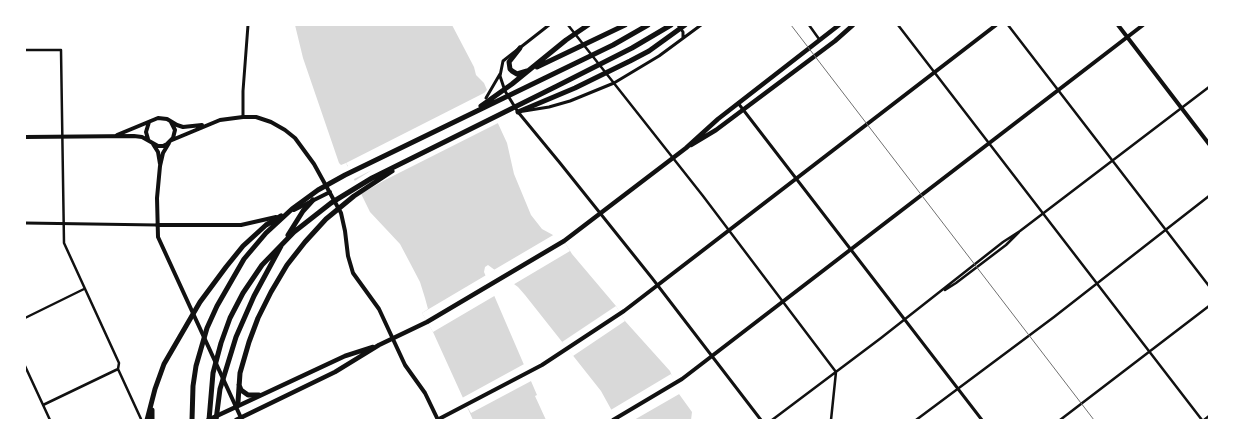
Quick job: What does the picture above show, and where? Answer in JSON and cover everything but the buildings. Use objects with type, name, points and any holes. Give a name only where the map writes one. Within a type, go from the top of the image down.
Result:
[{"type":"highway","points":[[464,117],[512,84],[566,40],[588,25]]},
{"type":"highway","points":[[504,88],[554,60],[625,25]]},
{"type":"highway","points":[[147,420],[164,364],[175,344],[213,284],[235,256],[260,231],[318,190],[345,175],[614,45],[648,25]]},
{"type":"highway","points":[[209,420],[210,389],[221,343],[230,318],[243,293],[262,265],[294,232],[327,206],[372,178],[632,48],[671,25]]},
{"type":"highway","points":[[518,112],[575,88],[640,56],[685,25]]},
{"type":"highway","points":[[520,48],[509,63],[510,69],[514,73],[520,73],[554,60]]},
{"type":"highway","points":[[236,406],[238,382],[258,318],[271,292],[296,252],[319,226],[354,196],[412,157]]},
{"type":"highway","points":[[216,420],[223,377],[254,296],[289,233],[303,211],[313,200]]},
{"type":"highway","points":[[192,420],[193,386],[198,357],[207,328],[217,306],[244,259],[292,209]]},
{"type":"highway","points":[[238,382],[244,393],[253,396],[259,395]]},
{"type":"highway","points":[[152,402],[152,420]]},
{"type":"main road","points":[[209,420],[345,356],[379,345],[427,322],[564,241],[672,159],[710,125],[839,25]]},
{"type":"main road","points":[[686,148],[710,135],[853,25]]},
{"type":"main road","points":[[25,137],[134,136],[142,137],[151,143],[163,146],[220,120],[256,117],[271,122],[295,138],[314,164],[343,219],[348,256],[353,273],[379,309],[409,372],[425,394],[437,420],[531,371],[568,349],[622,312],[996,25]]},
{"type":"main road","points":[[1118,25],[1209,144]]},
{"type":"main road","points":[[614,420],[676,383],[713,356],[1143,25]]},
{"type":"main road","points":[[113,137],[158,118],[183,126],[206,125]]},
{"type":"main road","points":[[151,121],[146,132],[158,152],[160,166]]},
{"type":"main road","points":[[171,122],[175,130],[171,141],[163,153],[160,166],[157,198],[158,237],[236,406],[240,419],[335,372],[379,345]]},
{"type":"main road","points":[[157,225],[228,226],[248,224],[275,217],[330,192]]},
{"type":"street","points":[[243,117],[248,25]]},
{"type":"street","points":[[486,98],[500,74],[505,58],[549,25]]},
{"type":"street","points":[[568,25],[729,231],[836,372],[831,420]]},
{"type":"street","points":[[678,25],[683,32],[683,39]]},
{"type":"street","points":[[518,112],[559,104],[614,83],[646,65],[701,25]]},
{"type":"street","points":[[809,25],[819,39]]},
{"type":"street","points":[[898,25],[1203,420],[1209,416]]},
{"type":"street","points":[[1008,25],[1209,286]]},
{"type":"street","points":[[25,50],[62,50],[62,224],[66,250],[119,363],[118,369],[141,419]]},
{"type":"street","points":[[500,74],[504,88],[518,112],[658,285],[761,420]]},
{"type":"street","points":[[772,420],[942,292],[954,280],[1008,238],[1043,214],[1209,87]]},
{"type":"street","points":[[738,103],[982,420]]},
{"type":"street","points":[[916,420],[1209,196]]},
{"type":"street","points":[[25,223],[157,225]]},
{"type":"street","points":[[25,318],[84,289]]},
{"type":"street","points":[[1060,420],[1209,306]]},
{"type":"street","points":[[25,366],[50,420]]},
{"type":"street","points":[[43,405],[118,369]]},
{"type":"shaded area","points":[[295,25],[452,25],[474,67],[476,75],[484,83],[487,90],[484,93],[507,143],[514,174],[531,215],[542,229],[564,241],[572,254],[616,306],[625,321],[670,371],[679,394],[692,412],[691,420],[617,420],[601,391],[525,295],[518,287],[488,265],[485,267],[484,272],[546,420],[473,420],[433,332],[422,313],[428,309],[420,282],[400,244],[370,212],[346,163],[341,165],[339,163],[303,58]]},
{"type":"pier","points":[[484,93],[486,98],[488,96],[500,122],[359,195],[353,182],[372,170],[352,180],[346,168],[348,166],[346,163]]},
{"type":"pier","points":[[555,234],[562,238],[570,251],[511,286],[492,271]]},
{"type":"pier","points":[[488,274],[496,295],[433,332],[422,313]]},
{"type":"pier","points":[[616,306],[625,321],[573,356],[562,342]]},
{"type":"pier","points":[[526,363],[533,380],[471,413],[462,398]]},
{"type":"pier","points":[[671,374],[681,393],[634,420],[614,420],[609,411]]},
{"type":"railway","points":[[791,25],[1094,420]]}]
